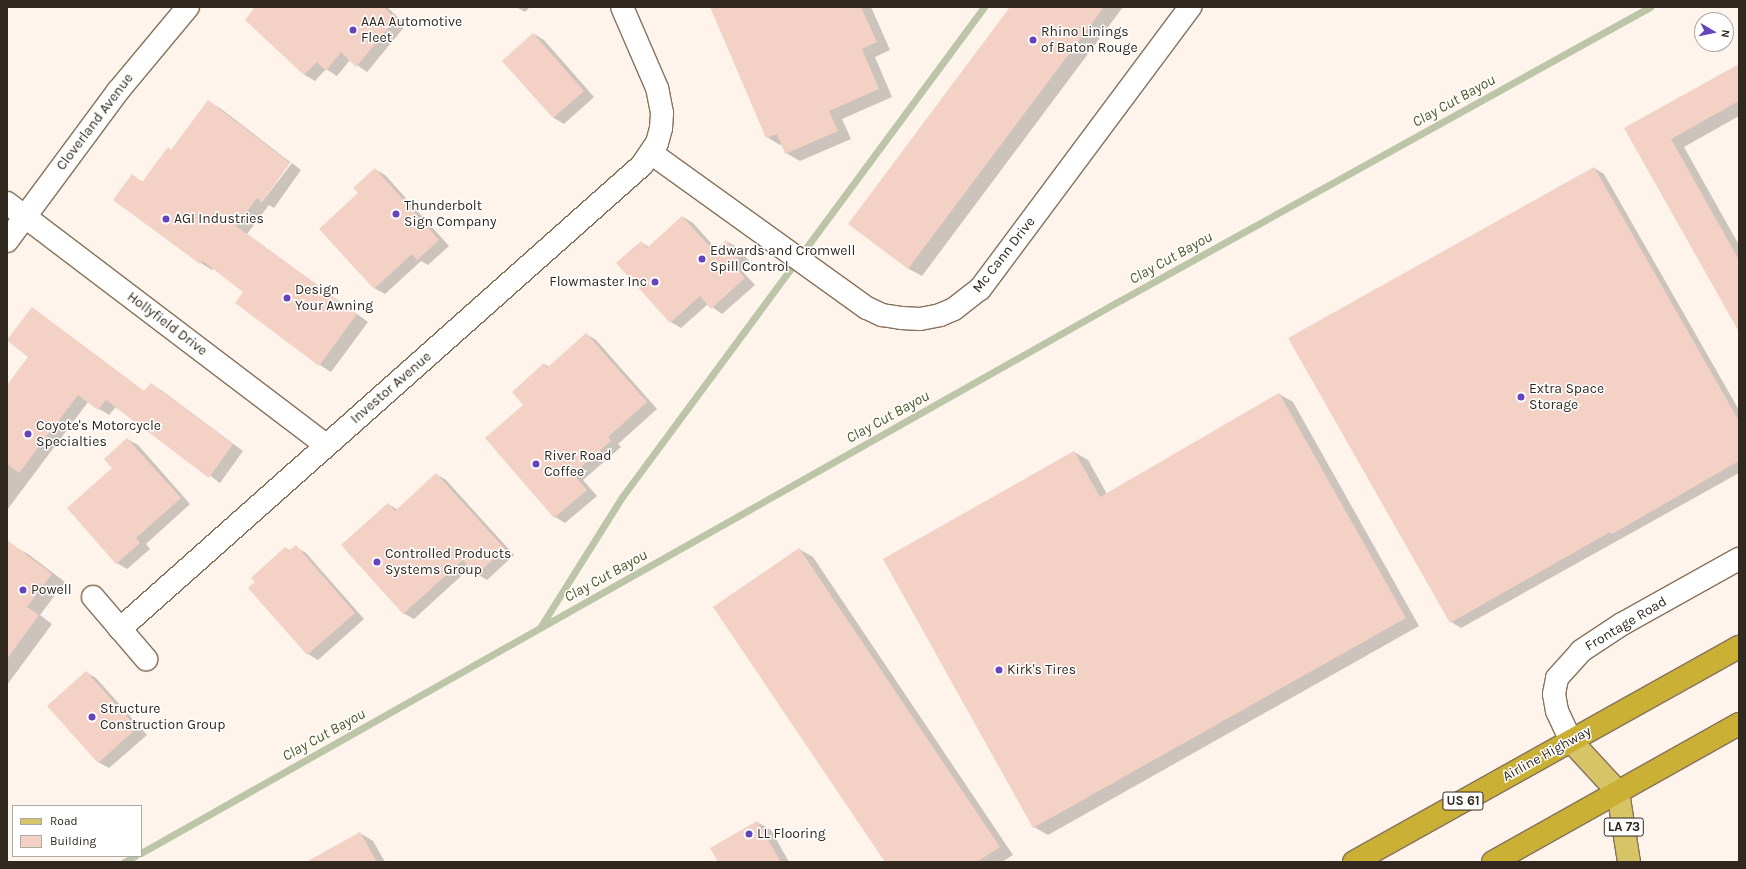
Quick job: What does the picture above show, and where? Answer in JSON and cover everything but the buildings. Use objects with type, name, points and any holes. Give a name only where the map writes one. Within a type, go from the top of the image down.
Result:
[{"type":"highway","name":"Airline Highway","points":[[1354,862],[1739,646]]},
{"type":"highway","points":[[1493,862],[1739,724]]},
{"type":"main road","points":[[1572,741],[1618,792]]},
{"type":"main road","name":"LA 73","points":[[1618,792],[1629,862]]},
{"type":"street","name":"Cloverland Avenue","points":[[7,241],[118,91],[188,7]]},
{"type":"street","points":[[622,7],[660,98],[662,113],[661,128],[654,148]]},
{"type":"street","name":"Mc Cann Drive","points":[[654,148],[786,251],[867,308],[882,315],[920,319],[940,315],[954,309],[980,289],[994,272],[1190,7]]},
{"type":"street","name":"Investor Avenue","points":[[120,629],[642,165],[654,148]]},
{"type":"street","name":"Hollyfield Drive","points":[[7,203],[326,445]]},
{"type":"street","name":"Frontage Road","points":[[1572,741],[1557,711],[1554,694],[1557,678],[1581,651],[1622,624],[1739,559]]},
{"type":"street","points":[[93,597],[146,659]]},
{"type":"waterway","points":[[541,626],[622,497],[984,7]]},
{"type":"waterway","name":"Clay Cut Bayou","points":[[142,852],[1121,300],[1650,7]]},
{"type":"waterway","name":"Clay Cut Bayou","points":[[124,862],[133,857]]},
{"type":"place","name":"AAA Automotive Fleet","points":[[353,30]]},
{"type":"place","name":"Rhino Linings of Baton Rouge","points":[[1033,40]]},
{"type":"place","name":"Thunderbolt Sign Company","points":[[396,214]]},
{"type":"place","name":"AGI Industries","points":[[166,219]]},
{"type":"place","name":"Edwards and Cromwell Spill Control","points":[[702,259]]},
{"type":"place","name":"Flowmaster Inc","points":[[655,282]]},
{"type":"place","name":"Design Your Awning","points":[[287,298]]},
{"type":"place","name":"Extra Space Storage","points":[[1521,397]]},
{"type":"place","name":"Coyote's Motorcycle Specialties","points":[[28,434]]},
{"type":"place","name":"River Road Coffee","points":[[536,464]]},
{"type":"place","name":"Controlled Products Systems Group","points":[[377,562]]},
{"type":"place","name":"Powell","points":[[23,590]]},
{"type":"place","name":"Kirk's Tires","points":[[999,670]]},
{"type":"place","name":"Structure Construction Group","points":[[92,717]]},
{"type":"place","name":"LL Flooring","points":[[749,834]]}]
